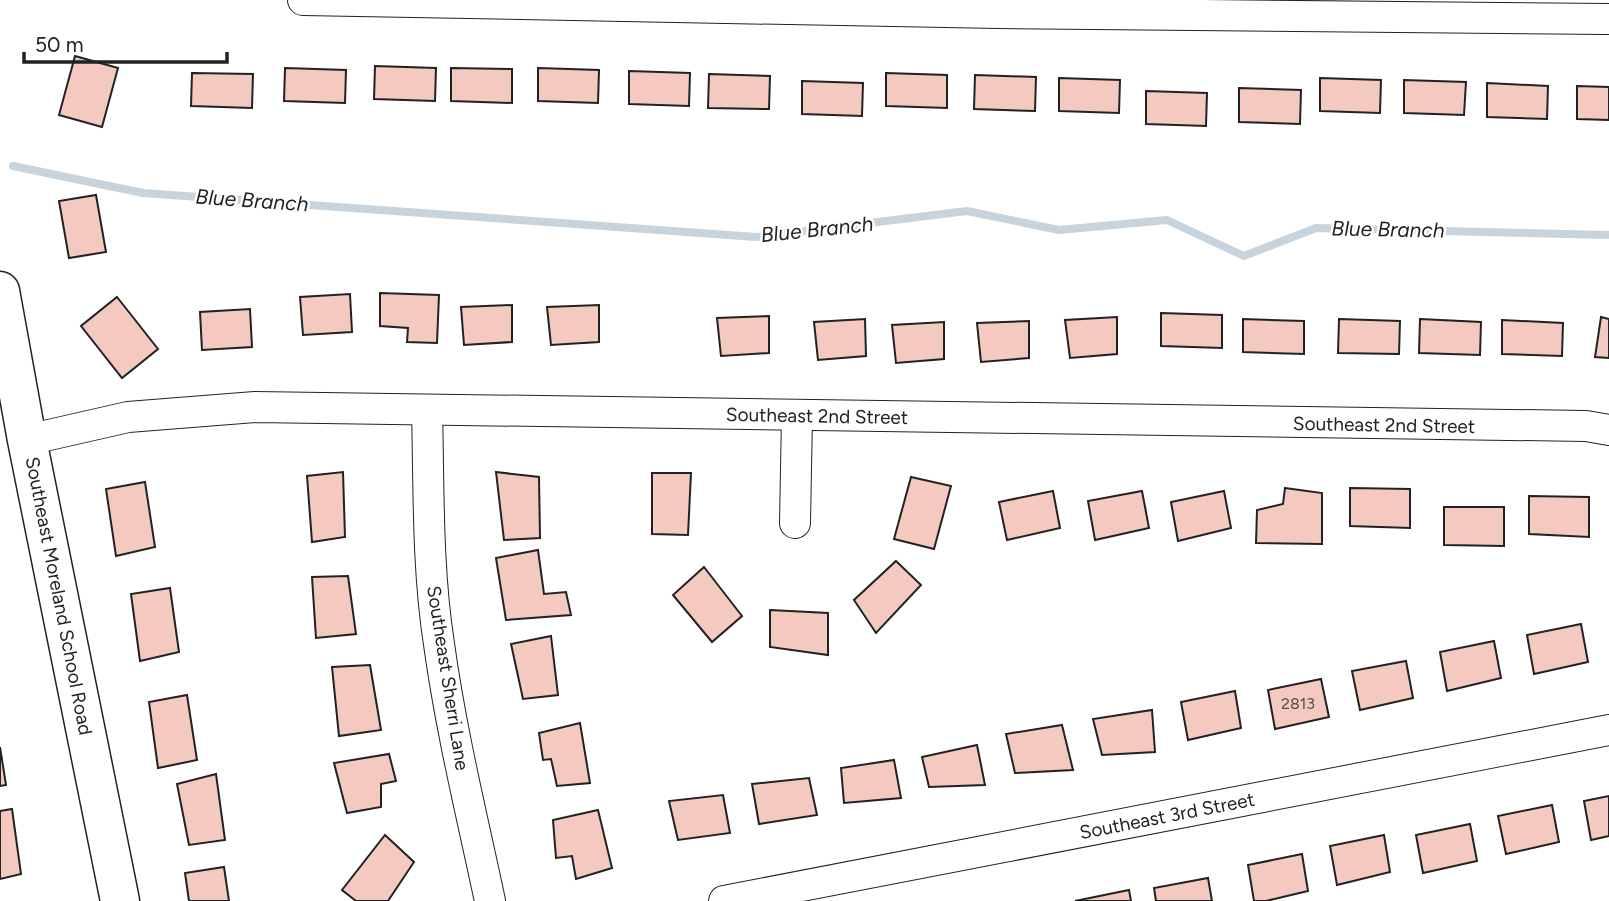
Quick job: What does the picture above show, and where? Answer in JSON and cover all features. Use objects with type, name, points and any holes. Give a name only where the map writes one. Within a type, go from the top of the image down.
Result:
[{"type":"main road","name":"Southeast Moreland School Road","points":[[0,291],[27,440],[120,901]]},
{"type":"street","points":[[303,0],[1367,8],[1609,19]]},
{"type":"street","name":"Southeast 2nd Street","points":[[27,440],[128,417],[256,407],[1586,426],[1609,429]]},
{"type":"street","name":"Southeast Sherri Lane","points":[[427,410],[430,557],[438,643],[490,901]]},
{"type":"street","points":[[794,523],[797,416]]},
{"type":"street","name":"Southeast 3rd Street","points":[[724,901],[1609,730]]},
{"type":"building","points":[[75,56],[118,68],[102,127],[59,115]]},
{"type":"building","points":[[375,66],[436,68],[435,101],[374,99]]},
{"type":"building","points":[[285,68],[346,70],[345,103],[284,101]]},
{"type":"building","points":[[451,68],[512,69],[512,103],[451,101]]},
{"type":"building","points":[[538,68],[599,70],[598,103],[538,101]]},
{"type":"building","points":[[629,71],[690,73],[689,106],[629,104]]},
{"type":"building","points":[[192,73],[253,74],[252,108],[191,106]]},
{"type":"building","points":[[886,73],[947,75],[947,108],[886,106]]},
{"type":"building","points":[[709,74],[770,76],[769,109],[708,108]]},
{"type":"building","points":[[975,75],[1036,77],[1035,111],[974,109]]},
{"type":"building","points":[[1059,78],[1120,80],[1119,113],[1059,111]]},
{"type":"building","points":[[1320,78],[1381,80],[1380,113],[1320,111]]},
{"type":"building","points":[[1404,80],[1466,82],[1464,115],[1404,113]]},
{"type":"building","points":[[802,81],[863,83],[862,116],[802,114]]},
{"type":"building","points":[[1487,83],[1548,86],[1547,119],[1487,117]]},
{"type":"building","points":[[1577,86],[1609,87],[1609,120],[1577,119]]},
{"type":"building","points":[[1239,88],[1301,90],[1300,124],[1239,122]]},
{"type":"building","points":[[1146,91],[1207,93],[1206,126],[1146,124]]},
{"type":"building","points":[[96,195],[106,252],[69,258],[59,201]]},
{"type":"building","points":[[380,293],[439,295],[437,343],[407,342],[408,328],[380,326]]},
{"type":"building","points":[[350,294],[352,332],[303,335],[300,297]]},
{"type":"building","points":[[117,297],[158,349],[122,378],[81,326]]},
{"type":"building","points":[[512,305],[512,342],[464,345],[461,307]]},
{"type":"building","points":[[599,305],[599,342],[551,345],[547,307]]},
{"type":"building","points":[[250,309],[252,347],[202,350],[200,312]]},
{"type":"building","points":[[1161,313],[1222,315],[1222,348],[1161,346]]},
{"type":"building","points":[[769,316],[769,353],[721,356],[717,318]]},
{"type":"building","points":[[1117,317],[1117,354],[1070,358],[1065,320]]},
{"type":"building","points":[[1601,317],[1609,319],[1609,358],[1595,357]]},
{"type":"building","points":[[865,319],[866,356],[818,360],[814,322]]},
{"type":"building","points":[[1243,319],[1304,321],[1304,354],[1243,352]]},
{"type":"building","points":[[1339,319],[1400,321],[1399,354],[1338,353]]},
{"type":"building","points":[[1420,319],[1481,322],[1480,355],[1419,353]]},
{"type":"building","points":[[1502,320],[1563,323],[1562,356],[1502,354]]},
{"type":"building","points":[[1029,321],[1029,358],[981,362],[977,323]]},
{"type":"building","points":[[944,322],[944,359],[896,363],[892,325]]},
{"type":"building","points":[[343,472],[345,537],[312,542],[307,476]]},
{"type":"building","points":[[496,472],[539,477],[540,538],[504,540]]},
{"type":"building","points":[[652,473],[691,473],[688,535],[652,534]]},
{"type":"building","points":[[911,477],[951,486],[934,549],[894,539]]},
{"type":"building","points":[[145,482],[155,547],[116,556],[106,489]]},
{"type":"building","points":[[1285,488],[1322,493],[1322,544],[1256,543],[1257,510],[1283,504]]},
{"type":"building","points":[[1350,488],[1410,489],[1410,528],[1350,526]]},
{"type":"building","points":[[1053,491],[1060,528],[1007,540],[999,502]]},
{"type":"building","points":[[1142,491],[1149,528],[1095,540],[1088,501]]},
{"type":"building","points":[[1224,491],[1231,528],[1178,541],[1171,502]]},
{"type":"building","points":[[1529,496],[1589,497],[1589,537],[1529,534]]},
{"type":"building","points":[[1444,507],[1504,507],[1504,546],[1444,545]]},
{"type":"building","points":[[538,550],[544,594],[566,592],[571,615],[506,620],[496,558]]},
{"type":"building","points":[[896,561],[921,585],[876,633],[854,600]]},
{"type":"building","points":[[704,567],[742,616],[712,642],[673,595]]},
{"type":"building","points":[[348,576],[356,634],[316,638],[312,577]]},
{"type":"building","points":[[170,588],[179,652],[140,661],[131,594]]},
{"type":"building","points":[[770,610],[828,613],[828,655],[770,647]]},
{"type":"building","points":[[1581,624],[1588,662],[1534,674],[1527,635]]},
{"type":"building","points":[[551,636],[558,695],[523,699],[511,644]]},
{"type":"building","points":[[1494,641],[1501,678],[1447,691],[1440,652]]},
{"type":"building","points":[[1406,661],[1413,698],[1360,710],[1352,671]]},
{"type":"building","points":[[370,665],[381,730],[339,736],[332,667]]},
{"type":"building","points":[[1321,679],[1329,717],[1275,729],[1268,690]]},
{"type":"building","points":[[1235,691],[1241,728],[1188,740],[1181,702]]},
{"type":"building","points":[[187,695],[197,760],[158,768],[149,702]]},
{"type":"building","points":[[1152,710],[1155,752],[1102,755],[1093,719]]},
{"type":"building","points":[[580,723],[590,783],[557,786],[551,759],[543,760],[539,733]]},
{"type":"building","points":[[1062,725],[1073,770],[1015,773],[1006,734]]},
{"type":"building","points":[[977,745],[985,785],[929,787],[922,757]]},
{"type":"building","points":[[0,747],[6,785],[0,786]]},
{"type":"building","points":[[389,754],[396,781],[381,784],[381,807],[347,813],[334,763]]},
{"type":"building","points":[[894,760],[901,798],[844,803],[841,768]]},
{"type":"building","points":[[216,774],[225,840],[189,845],[177,784]]},
{"type":"building","points":[[809,778],[817,815],[759,824],[752,784]]},
{"type":"building","points":[[723,795],[730,833],[678,840],[669,801]]},
{"type":"building","points":[[1609,796],[1609,836],[1591,840],[1584,801]]},
{"type":"building","points":[[1552,805],[1559,842],[1506,854],[1498,816]]},
{"type":"building","points":[[12,809],[21,874],[0,879],[0,811]]},
{"type":"building","points":[[598,810],[612,868],[576,879],[572,856],[556,858],[553,820]]},
{"type":"building","points":[[1470,824],[1477,861],[1423,873],[1416,835]]},
{"type":"building","points":[[385,835],[414,862],[388,901],[356,901],[342,890]]},
{"type":"building","points":[[1384,835],[1390,872],[1337,885],[1330,846]]},
{"type":"building","points":[[1302,854],[1308,891],[1266,901],[1254,901],[1248,865]]},
{"type":"building","points":[[224,867],[229,901],[189,901],[185,873]]},
{"type":"building","points":[[1208,878],[1212,901],[1156,901],[1154,888]]},
{"type":"building","points":[[1129,890],[1131,901],[1075,901]]},
{"type":"waterway","name":"Blue Branch","points":[[13,166],[143,193],[756,237],[967,211],[1059,230],[1167,220],[1244,256],[1316,228],[1609,235]]}]
